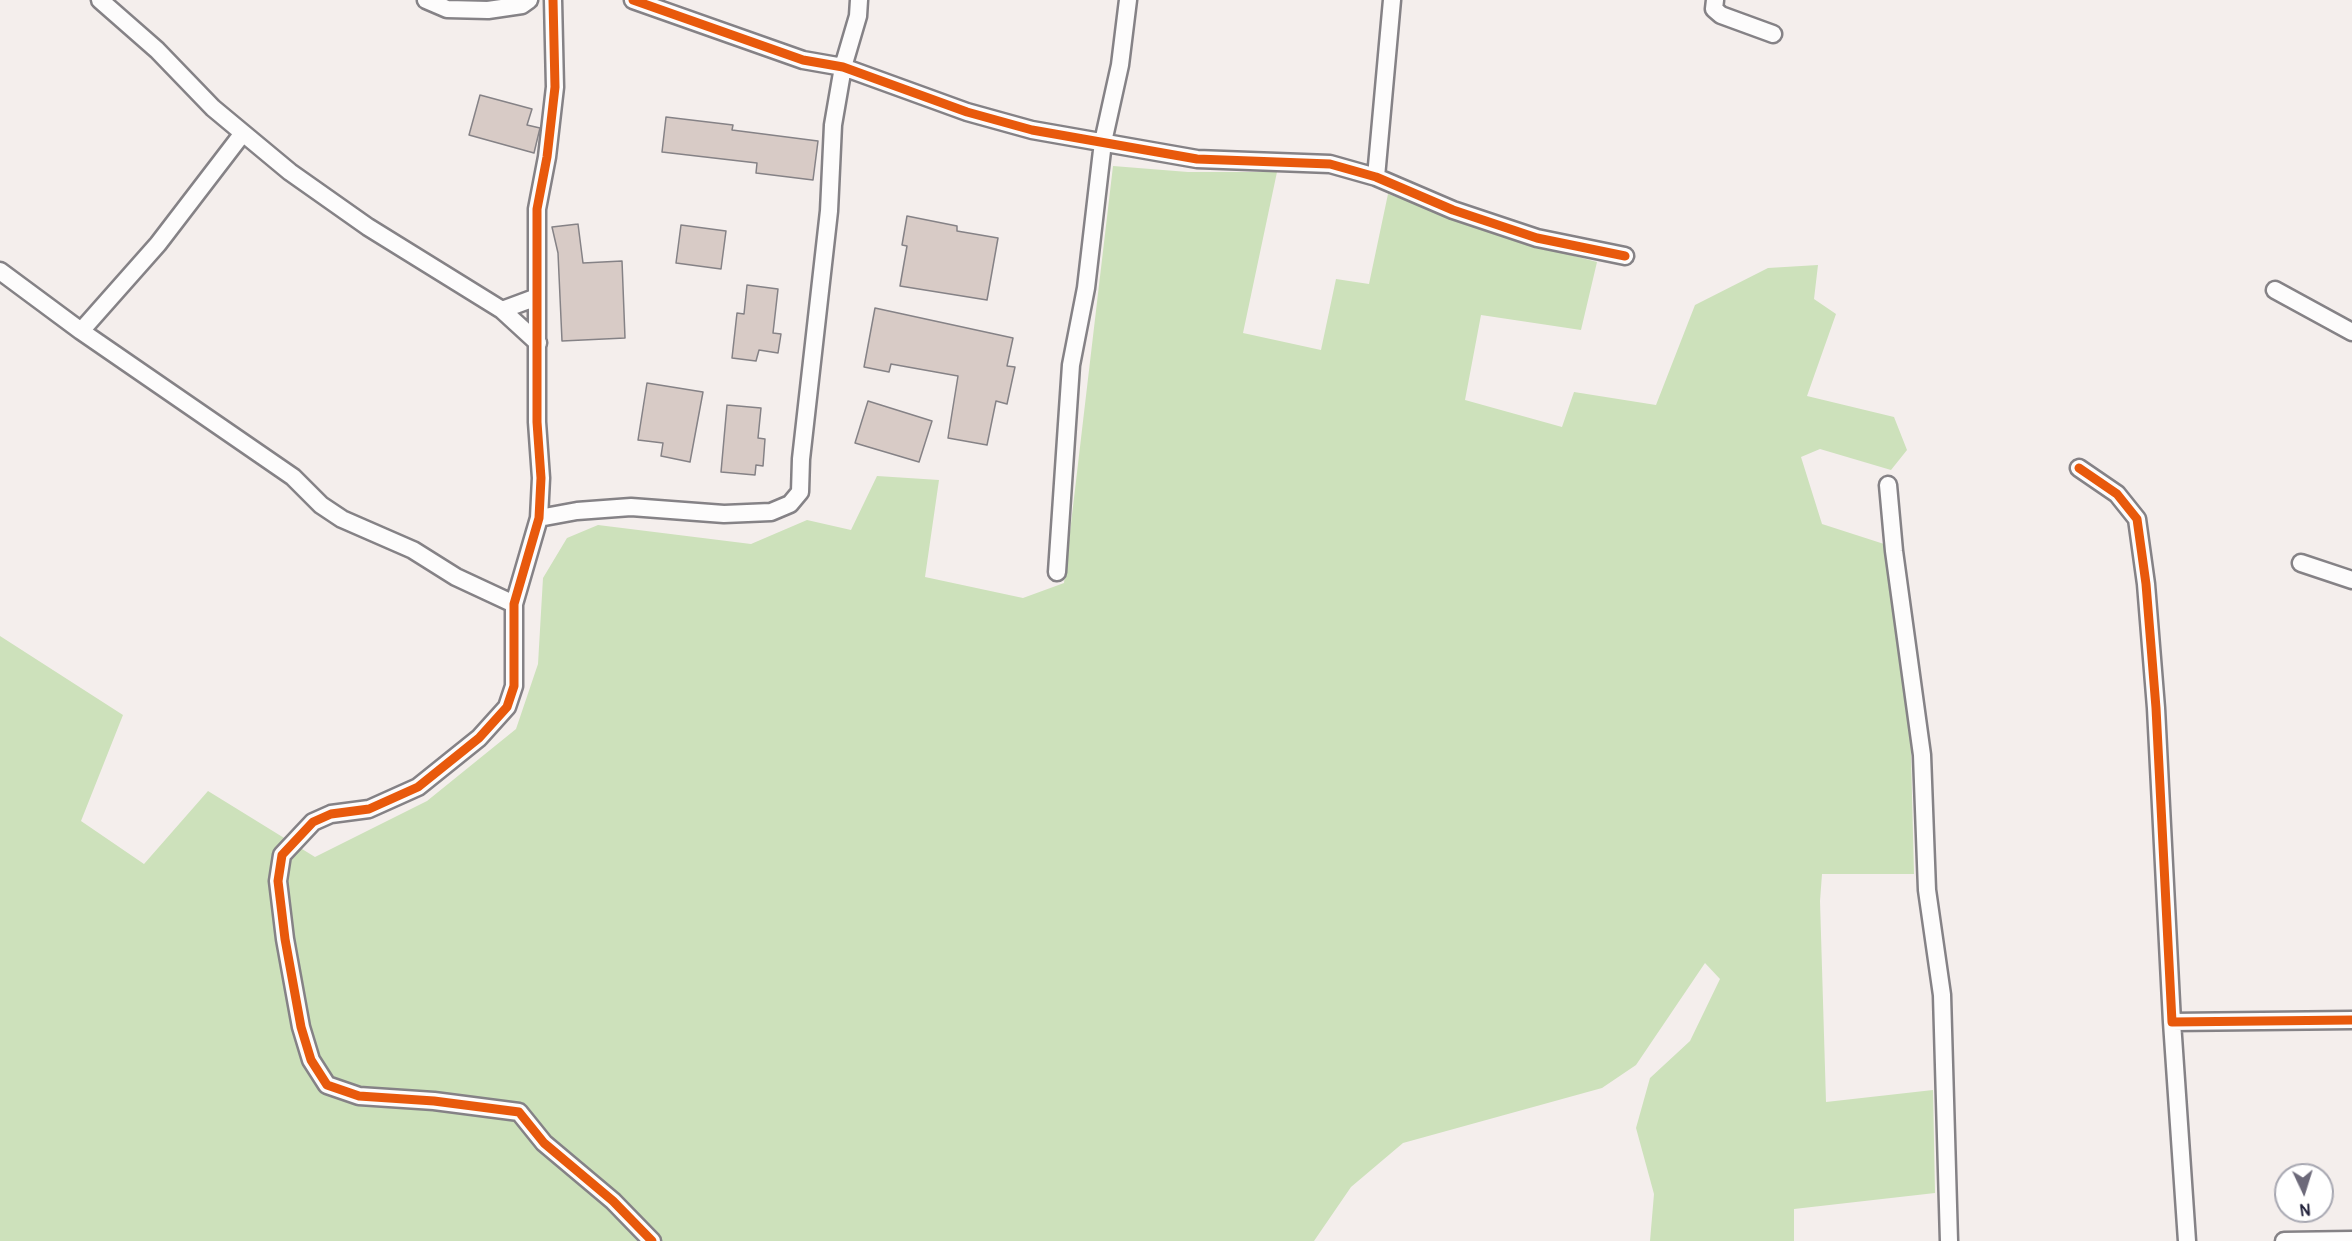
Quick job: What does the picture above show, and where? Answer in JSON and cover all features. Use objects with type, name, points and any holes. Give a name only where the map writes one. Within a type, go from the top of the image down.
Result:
[{"type":"street","points":[[100,0],[157,50],[213,108],[290,172],[368,227],[502,310],[538,344]]},
{"type":"street","points":[[426,0],[447,9],[488,10],[522,5],[529,0]]},
{"type":"street","points":[[553,0],[555,87],[547,157],[537,209],[537,422],[541,478],[539,518],[514,604],[514,687],[507,707],[479,738],[418,787],[369,809],[332,814],[313,822],[282,855],[278,881],[285,939],[301,1027],[311,1060],[327,1085],[358,1096],[434,1101],[519,1112],[544,1143],[613,1201],[652,1241]]},
{"type":"street","points":[[633,0],[803,60],[843,67],[967,112],[1032,130],[1197,159],[1330,164],[1376,177],[1454,210],[1537,238],[1625,256]]},
{"type":"street","points":[[539,518],[577,511],[632,507],[724,514],[771,512],[790,504],[800,492],[801,459],[829,211],[833,125],[843,67],[858,16],[859,0]]},
{"type":"street","points":[[1057,572],[1071,364],[1086,288],[1103,142],[1120,65],[1128,0]]},
{"type":"street","points":[[1376,177],[1392,0]]},
{"type":"street","points":[[1715,0],[1714,9],[1721,15],[1773,34]]},
{"type":"street","points":[[81,331],[158,244],[243,133]]},
{"type":"street","points":[[0,271],[81,331],[293,477],[321,505],[342,519],[413,550],[456,577],[514,604]]},
{"type":"street","points":[[2275,290],[2352,332]]},
{"type":"street","points":[[502,310],[537,297]]},
{"type":"street","points":[[2079,468],[2116,494],[2137,519],[2146,584],[2156,708],[2172,1022],[2187,1241],[2194,1241]]},
{"type":"street","points":[[1888,484],[1894,550],[1922,755],[1927,890],[1942,995],[1949,1241]]},
{"type":"street","points":[[2301,563],[2352,580]]},
{"type":"street","points":[[2172,1022],[2352,1020]]},
{"type":"street","points":[[2284,1241],[2352,1240]]},
{"type":"green space","points":[[1113,166],[1188,172],[1277,172],[1243,333],[1321,350],[1336,279],[1369,284],[1388,194],[1521,242],[1597,262],[1581,330],[1481,315],[1465,400],[1562,427],[1574,392],[1656,405],[1695,305],[1768,268],[1818,265],[1814,299],[1836,314],[1807,396],[1894,417],[1907,450],[1891,470],[1820,449],[1801,457],[1822,524],[1884,544],[1910,715],[1914,874],[1822,874],[1820,901],[1826,1102],[1933,1090],[1935,1193],[1794,1209],[1794,1241],[1650,1241],[1654,1194],[1636,1128],[1650,1078],[1690,1041],[1720,979],[1705,963],[1636,1065],[1602,1088],[1403,1143],[1351,1187],[1314,1241],[0,1241],[0,636],[123,715],[81,821],[144,864],[208,791],[315,857],[427,801],[516,729],[538,664],[543,578],[567,538],[598,525],[751,544],[807,520],[851,530],[877,476],[939,480],[925,577],[1023,598],[1064,583]]},
{"type":"building","points":[[480,95],[532,109],[527,125],[540,128],[534,153],[469,135]]},
{"type":"building","points":[[666,117],[733,125],[732,130],[818,141],[813,180],[756,173],[757,163],[662,152]]},
{"type":"building","points":[[907,216],[957,226],[957,231],[998,238],[987,300],[900,286],[907,246],[902,245]]},
{"type":"building","points":[[578,224],[583,263],[622,261],[625,338],[562,341],[558,253],[552,227]]},
{"type":"building","points":[[681,225],[726,231],[721,269],[676,263]]},
{"type":"building","points":[[747,285],[778,289],[773,333],[781,334],[778,353],[759,350],[756,361],[732,358],[737,313],[744,314]]},
{"type":"building","points":[[875,308],[1013,338],[1007,366],[1015,367],[1007,404],[996,401],[987,445],[948,438],[958,376],[891,364],[889,372],[864,367]]},
{"type":"building","points":[[647,383],[703,392],[690,462],[661,456],[663,443],[638,440]]},
{"type":"building","points":[[868,401],[932,421],[919,462],[855,443]]},
{"type":"building","points":[[727,405],[761,408],[758,438],[765,439],[763,466],[756,465],[755,475],[721,472]]},
{"type":"cycle path","points":[[553,0],[555,87],[547,157],[537,209],[537,422],[541,478],[539,518],[514,604],[514,686],[507,707],[479,738],[418,787],[369,809],[331,814],[313,822],[282,855],[278,881],[285,939],[301,1027],[311,1060],[327,1085],[359,1096],[434,1101],[519,1112],[544,1143],[613,1201],[652,1241]]},
{"type":"cycle path","points":[[633,0],[803,60],[843,67],[967,112],[1032,130],[1197,159],[1330,164],[1376,177],[1453,210],[1537,238],[1625,256]]},
{"type":"cycle path","points":[[2079,468],[2117,494],[2137,519],[2146,584],[2156,708],[2172,1022],[2352,1020]]}]
